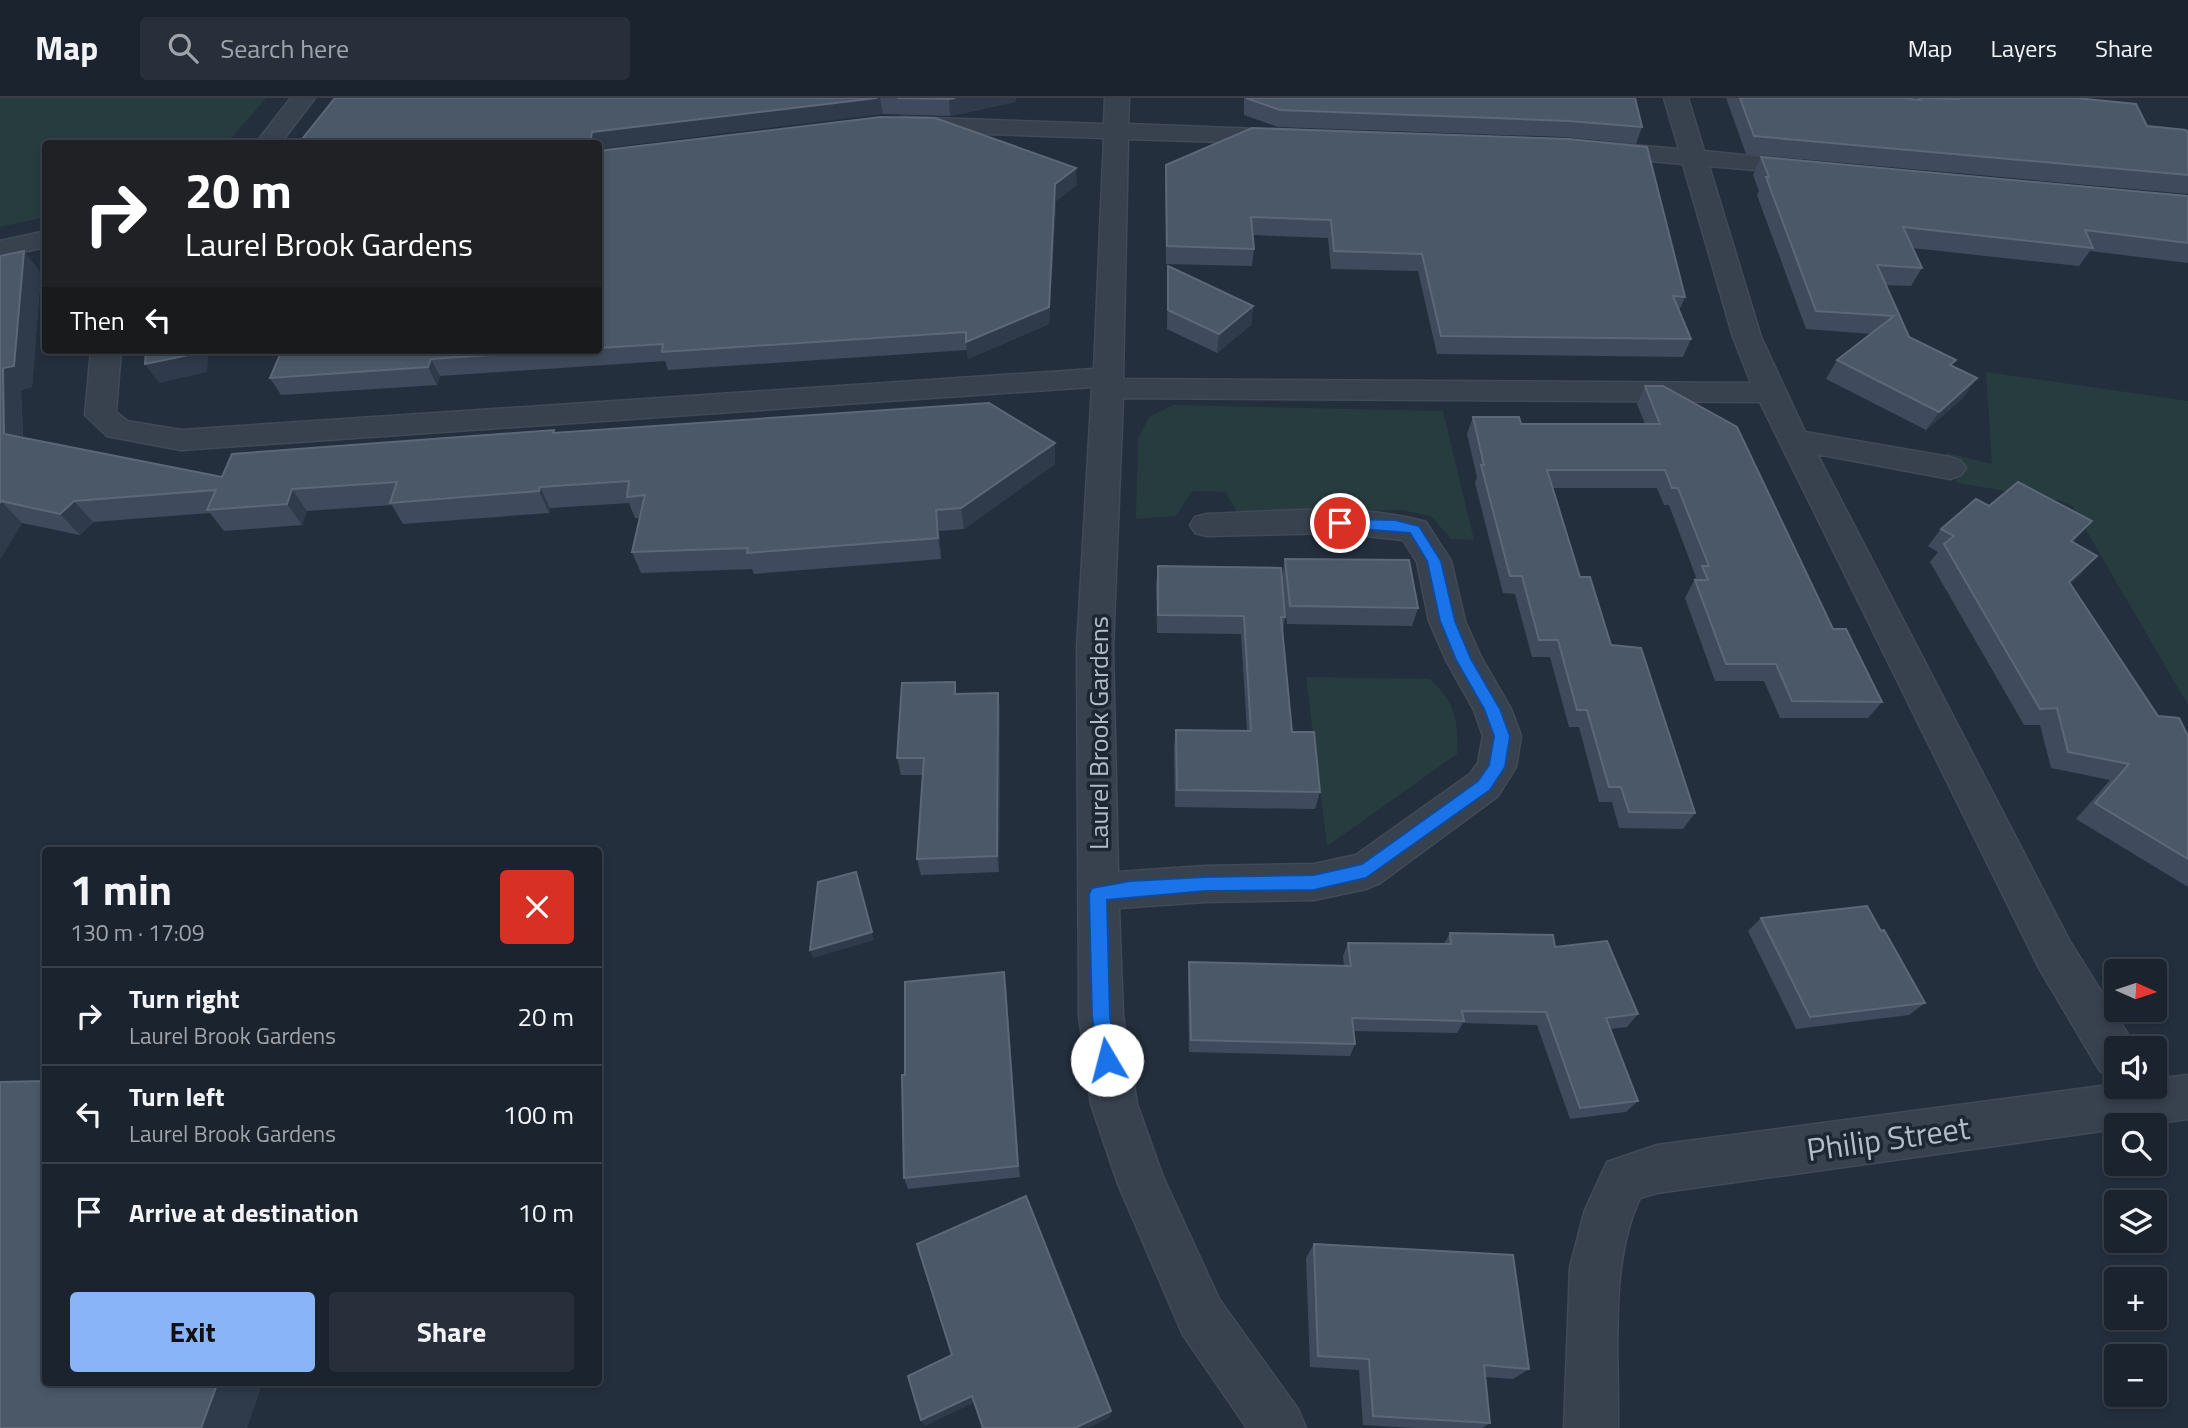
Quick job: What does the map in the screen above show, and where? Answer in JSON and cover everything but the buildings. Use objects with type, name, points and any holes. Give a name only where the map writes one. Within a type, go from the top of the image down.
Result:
[{"type":"street","points":[[270,140],[303,98]]},
{"type":"street","name":"Laurel Brook Gardens","points":[[1117,98],[1096,648],[1101,1016],[1114,1104],[1142,1184],[1201,1317],[1279,1428]]},
{"type":"street","points":[[1676,98],[1747,337],[1770,393],[2054,954],[2104,1036]]},
{"type":"street","points":[[883,124],[1311,138]]},
{"type":"street","points":[[1577,148],[1830,170]]},
{"type":"street","points":[[0,249],[42,240]]},
{"type":"street","points":[[106,354],[100,415],[118,429],[181,440],[1107,383],[1770,393]]},
{"type":"street","points":[[1794,440],[1951,468]]},
{"type":"street","points":[[1098,894],[1130,888],[1314,882],[1366,871],[1484,785],[1497,767],[1502,736],[1492,709],[1464,660],[1447,621],[1434,561],[1414,530],[1395,525],[1313,522],[1207,525]]},
{"type":"street","name":"Philip Street","points":[[1591,1428],[1595,1267],[1609,1210],[1624,1179],[1657,1169],[2129,1099]]},
{"type":"green space","points":[[0,98],[266,98],[230,140],[42,140],[42,218],[0,227]]},
{"type":"green space","points":[[1986,372],[2188,401],[2188,705],[2072,506],[2059,500],[1957,483],[1946,453],[1992,464]]},
{"type":"green space","points":[[1173,405],[1443,411],[1474,540],[1451,539],[1431,516],[1402,510],[1238,515],[1226,492],[1192,491],[1176,516],[1136,519],[1138,438],[1149,417]]},
{"type":"green space","points":[[1306,677],[1430,679],[1450,704],[1456,721],[1457,754],[1327,846]]},
{"type":"route","points":[[1107,1060],[1101,1016],[1098,894],[1130,888],[1314,882],[1366,871],[1484,785],[1497,767],[1502,736],[1492,709],[1464,660],[1447,621],[1434,561],[1414,530],[1395,525],[1340,523]]}]
